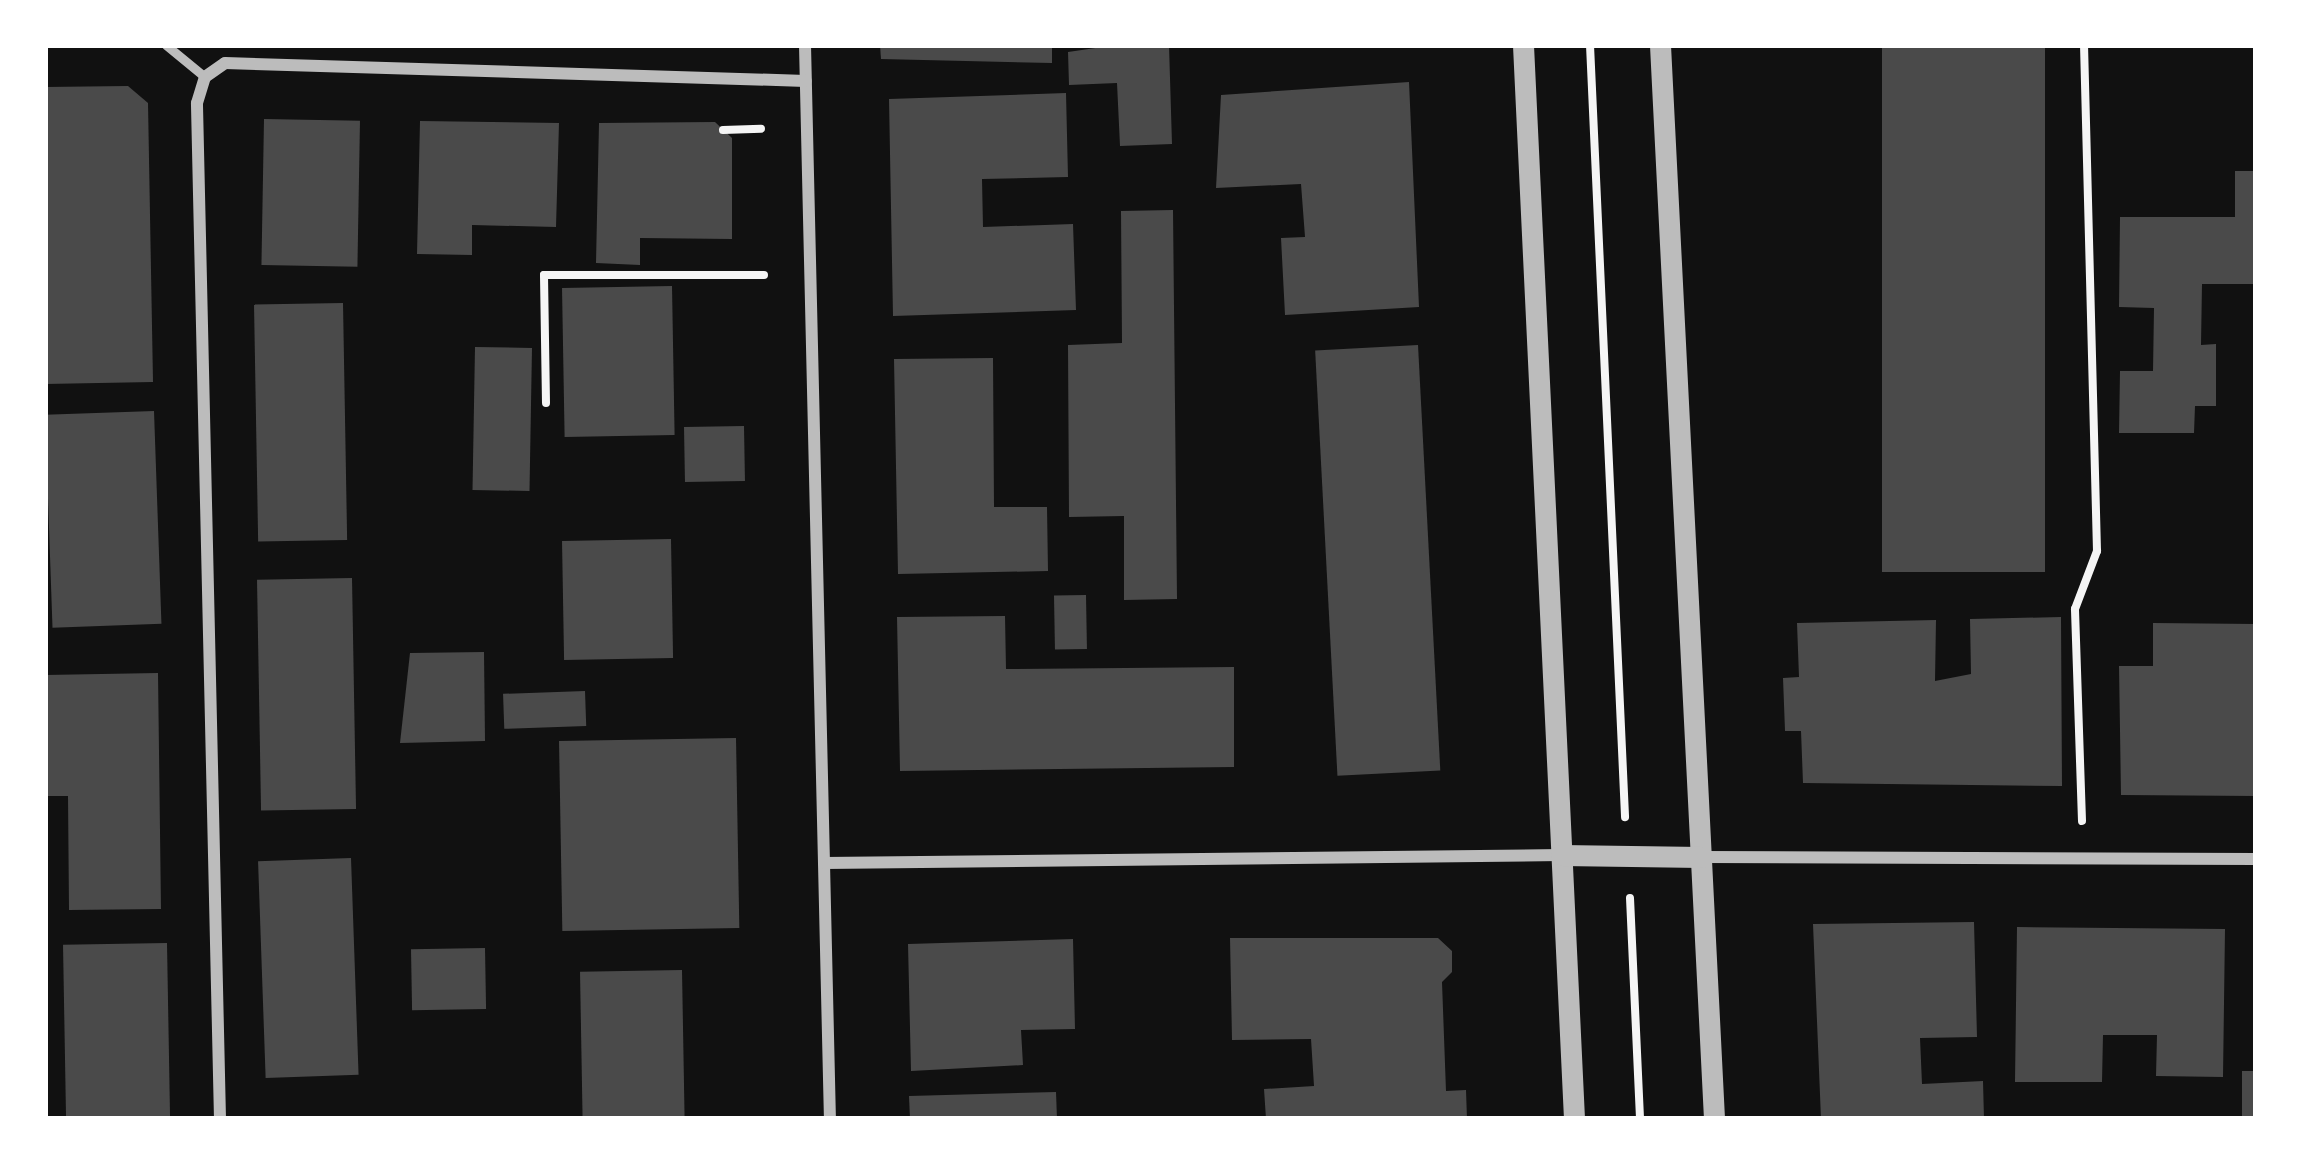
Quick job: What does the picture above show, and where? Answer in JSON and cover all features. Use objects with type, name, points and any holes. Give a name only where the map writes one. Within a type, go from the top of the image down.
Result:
[{"type":"street","points":[[805,45],[830,1119]]},
{"type":"street","points":[[1522,45],[1574,1119]]},
{"type":"street","points":[[1660,45],[1714,1119]]},
{"type":"street","points":[[220,1119],[197,125],[205,76],[225,63],[806,81]]},
{"type":"street","points":[[824,863],[1561,855],[2256,860]]},
{"type":"lane","points":[[166,45],[205,76]]},
{"type":"path","points":[[1590,45],[1625,809]]},
{"type":"path","points":[[2082,859],[2074,610],[2097,550],[2084,45]]},
{"type":"path","points":[[723,130],[761,129]]},
{"type":"path","points":[[546,404],[544,275],[764,275]]},
{"type":"path","points":[[1629,892],[1640,1119]]},
{"type":"building","points":[[880,45],[1052,45],[1052,63],[881,59]]},
{"type":"building","points":[[1116,45],[1169,45],[1172,144],[1120,146],[1117,83],[1069,85],[1068,52]]},
{"type":"building","points":[[1882,45],[2045,45],[2045,572],[1882,572]]},
{"type":"building","points":[[1409,82],[1419,307],[1285,315],[1281,238],[1305,237],[1301,184],[1216,188],[1221,95]]},
{"type":"building","points":[[128,86],[148,103],[153,382],[45,384],[45,87]]},
{"type":"building","points":[[1066,93],[1068,177],[982,179],[983,227],[1073,224],[1076,310],[893,316],[889,99]]},
{"type":"building","points":[[264,119],[360,121],[357,267],[261,265]]},
{"type":"building","points":[[420,121],[559,123],[556,227],[472,225],[472,255],[417,254]]},
{"type":"building","points":[[715,122],[732,138],[732,239],[640,238],[640,265],[596,263],[599,123]]},
{"type":"building","points":[[2235,171],[2256,171],[2256,284],[2202,284],[2201,345],[2216,344],[2216,406],[2195,406],[2194,433],[2119,433],[2120,371],[2153,371],[2154,308],[2119,307],[2120,217],[2235,217]]},
{"type":"building","points":[[1173,210],[1177,599],[1124,600],[1124,516],[1069,517],[1068,345],[1122,343],[1121,211]]},
{"type":"building","points":[[672,286],[675,435],[565,437],[562,288]]},
{"type":"building","points":[[343,303],[347,540],[258,542],[254,305]]},
{"type":"building","points":[[1418,345],[1440,770],[1337,776],[1315,350]]},
{"type":"building","points":[[475,347],[532,348],[529,491],[473,490]]},
{"type":"building","points":[[993,358],[994,507],[1047,507],[1048,571],[898,574],[894,359]]},
{"type":"building","points":[[154,411],[161,624],[52,628],[45,415]]},
{"type":"building","points":[[744,426],[745,481],[685,482],[684,427]]},
{"type":"building","points":[[671,539],[673,658],[564,660],[562,541]]},
{"type":"building","points":[[352,578],[356,809],[261,811],[257,580]]},
{"type":"building","points":[[1086,595],[1087,649],[1055,650],[1054,596]]},
{"type":"building","points":[[1005,616],[1006,669],[1234,667],[1234,767],[900,771],[897,617]]},
{"type":"building","points":[[2061,617],[2062,786],[1803,783],[1801,731],[1785,731],[1783,678],[1799,677],[1797,623],[1936,620],[1935,681],[1971,674],[1970,619]]},
{"type":"building","points":[[2153,623],[2256,624],[2256,796],[2121,795],[2119,666],[2153,666]]},
{"type":"building","points":[[484,652],[485,741],[400,743],[410,653]]},
{"type":"building","points":[[158,673],[161,909],[69,910],[68,796],[45,796],[45,675]]},
{"type":"building","points":[[585,691],[586,726],[504,729],[503,694]]},
{"type":"building","points":[[736,738],[739,928],[562,931],[559,741]]},
{"type":"building","points":[[351,858],[359,1075],[266,1078],[258,861]]},
{"type":"building","points":[[1974,922],[1977,1037],[1920,1038],[1922,1084],[1983,1081],[1984,1119],[1821,1119],[1813,924]]},
{"type":"building","points":[[2017,927],[2225,929],[2223,1077],[2156,1076],[2157,1035],[2103,1035],[2102,1082],[2015,1082]]},
{"type":"building","points":[[1230,938],[1438,938],[1452,951],[1452,972],[1442,982],[1446,1091],[1466,1090],[1467,1119],[1266,1119],[1264,1089],[1314,1086],[1311,1039],[1232,1040]]},
{"type":"building","points":[[1073,939],[1075,1029],[1021,1030],[1023,1065],[911,1071],[908,944]]},
{"type":"building","points":[[167,943],[170,1119],[66,1119],[63,945]]},
{"type":"building","points":[[485,948],[486,1009],[412,1010],[411,949]]},
{"type":"building","points":[[682,970],[685,1119],[583,1119],[580,972]]},
{"type":"building","points":[[2242,1071],[2256,1071],[2256,1119],[2242,1119]]},
{"type":"building","points":[[1056,1092],[1057,1119],[910,1119],[909,1096]]}]
